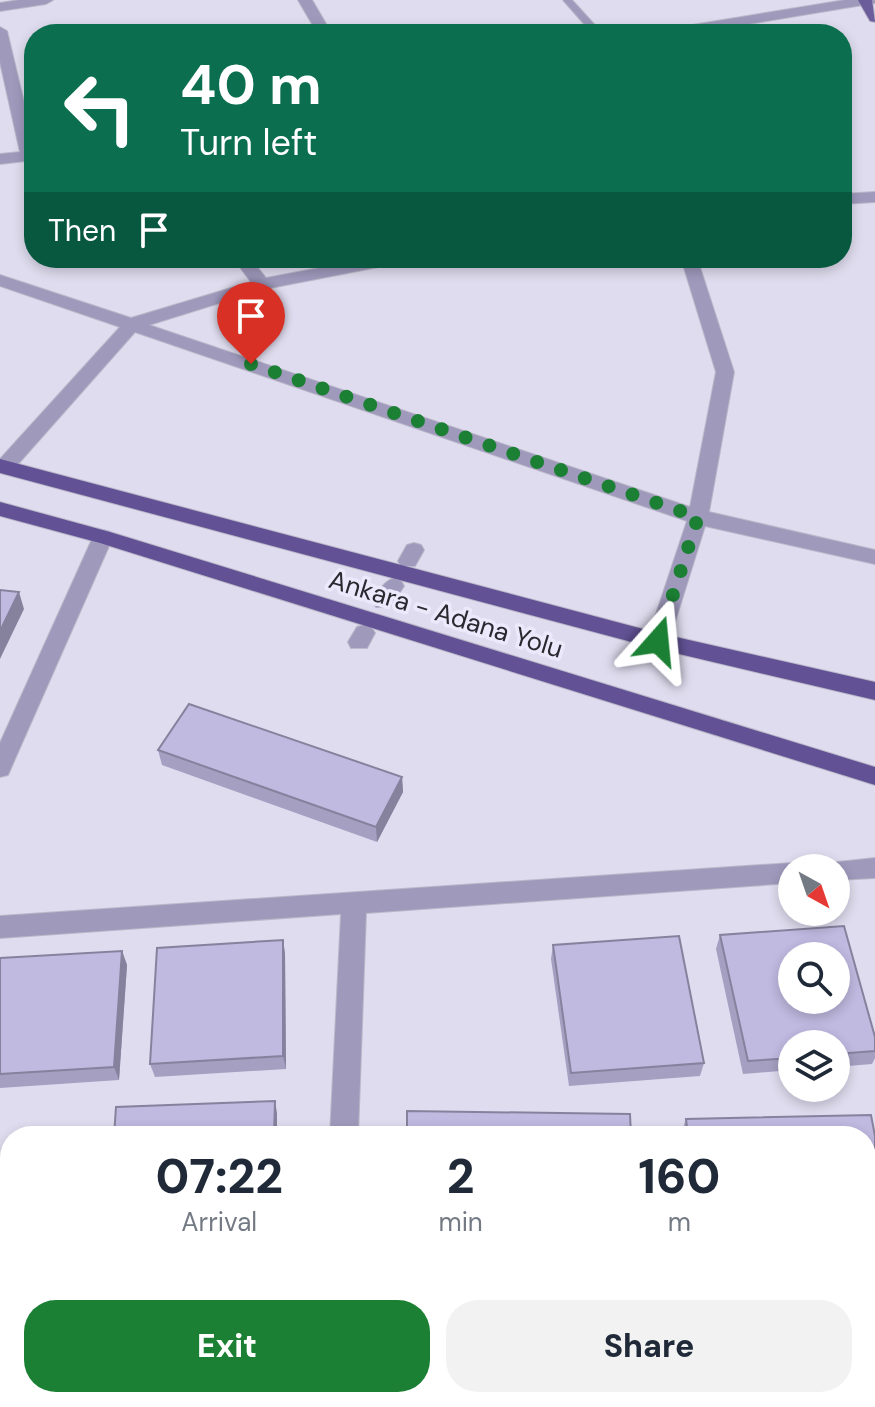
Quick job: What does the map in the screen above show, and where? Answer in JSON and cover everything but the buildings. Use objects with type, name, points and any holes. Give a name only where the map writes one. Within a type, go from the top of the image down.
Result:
[{"type":"highway","name":"Ankara - Adana Yolu","points":[[2,466],[658,641],[875,691]]},
{"type":"highway","name":"Ankara - Adana Yolu","points":[[0,509],[103,537],[875,776]]},
{"type":"main road","points":[[867,0],[875,18]]},
{"type":"street","points":[[0,7],[46,0]]},
{"type":"street","points":[[305,0],[319,24]]},
{"type":"street","points":[[722,24],[867,0]]},
{"type":"street","points":[[0,31],[24,127]]},
{"type":"street","points":[[0,159],[24,156]]},
{"type":"street","points":[[852,198],[875,197]]},
{"type":"street","points":[[249,268],[262,284]]},
{"type":"street","points":[[2,466],[132,324],[262,284],[346,268]]},
{"type":"street","points":[[658,641],[698,517],[725,372],[692,268]]},
{"type":"street","points":[[0,280],[698,517],[875,557]]},
{"type":"street","points":[[0,768],[103,537]]},
{"type":"street","points":[[850,869],[875,868]]},
{"type":"street","points":[[0,927],[778,874]]},
{"type":"street","points":[[344,1126],[354,903]]},
{"type":"lane","points":[[567,0],[589,24]]},
{"type":"route","points":[[251,364],[698,517],[658,641]]}]
